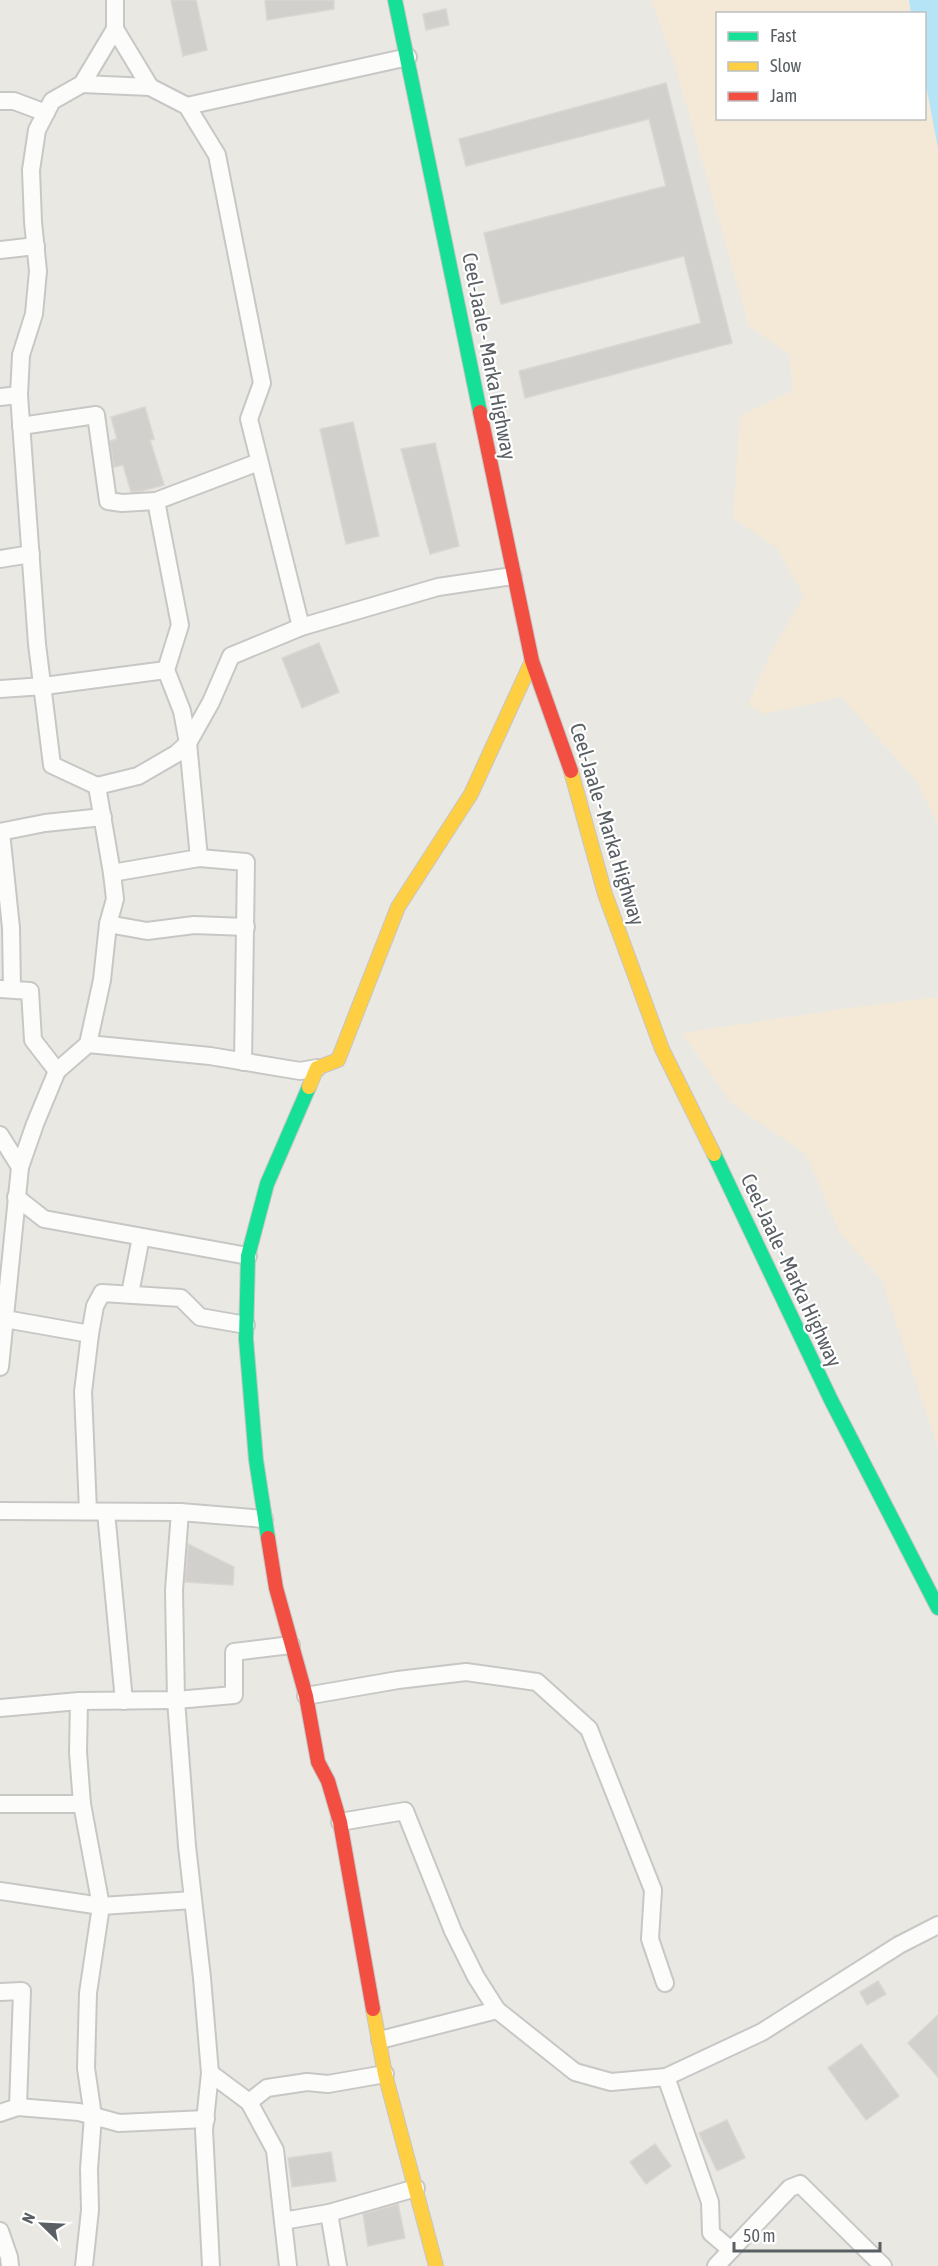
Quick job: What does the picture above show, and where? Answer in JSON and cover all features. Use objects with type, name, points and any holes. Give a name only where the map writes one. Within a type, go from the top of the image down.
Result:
[{"type":"street","points":[[115,0],[115,29],[82,84],[52,101],[36,130],[31,170],[38,271],[34,314],[21,355],[19,395],[37,644],[52,765],[98,786],[138,776],[176,754],[188,743],[211,702],[231,656],[301,627],[438,587],[513,576]]},
{"type":"street","name":"Ceel-Jaale - Marka Highway","points":[[395,0],[532,661],[572,771],[605,894],[662,1049],[752,1231],[831,1400],[938,1608]]},
{"type":"street","points":[[115,29],[150,87]]},
{"type":"street","points":[[187,105],[408,57]]},
{"type":"street","points":[[82,84],[150,87],[187,105],[217,155],[262,383],[249,419],[301,627]]},
{"type":"street","points":[[0,101],[14,101],[45,113]]},
{"type":"street","points":[[0,250],[36,246]]},
{"type":"street","points":[[0,398],[19,395]]},
{"type":"street","points":[[21,426],[96,415],[108,501],[122,503],[156,501],[259,462]]},
{"type":"street","points":[[156,501],[180,625],[166,670],[182,711],[188,743],[199,858]]},
{"type":"street","points":[[0,559],[31,554]]},
{"type":"street","points":[[88,1044],[210,1056],[300,1071],[317,1068],[338,1060],[398,907],[471,794],[532,661]]},
{"type":"street","points":[[0,689],[44,686],[166,670]]},
{"type":"street","points":[[0,1367],[20,1167],[57,1071],[88,1044],[102,980],[108,924],[114,899],[98,786]]},
{"type":"street","points":[[57,1071],[33,1040],[30,991],[6,989],[10,928],[1,832],[45,823],[103,817]]},
{"type":"street","points":[[112,873],[199,858],[246,862],[243,1062]]},
{"type":"street","points":[[108,924],[147,931],[194,925],[246,927]]},
{"type":"street","points":[[317,1068],[267,1184],[248,1256],[246,1325],[256,1460],[276,1588],[306,1696],[318,1762],[328,1781],[340,1822],[385,2074],[436,2266]]},
{"type":"street","points":[[0,1135],[20,1167]]},
{"type":"street","points":[[16,1197],[44,1220],[248,1256]]},
{"type":"street","points":[[130,1294],[141,1237]]},
{"type":"street","points":[[88,1511],[83,1392],[94,1306],[102,1293],[181,1298],[200,1317],[246,1325]]},
{"type":"street","points":[[5,1320],[90,1334]]},
{"type":"street","points":[[0,1511],[180,1512],[264,1519]]},
{"type":"street","points":[[106,1512],[124,1701]]},
{"type":"street","points":[[180,1512],[174,1590],[176,1700],[187,1846],[210,2073],[206,2119],[211,2266]]},
{"type":"street","points":[[0,1708],[80,1701],[176,1700],[234,1695],[234,1652],[291,1645]]},
{"type":"street","points":[[306,1696],[398,1680],[466,1672],[537,1682],[589,1729],[653,1890],[650,1939],[665,1983]]},
{"type":"street","points":[[80,1701],[78,1752],[82,1804],[101,1906],[88,1993],[86,2068],[93,2116],[89,2169],[90,2210],[84,2266]]},
{"type":"street","points":[[0,1804],[82,1804]]},
{"type":"street","points":[[340,1822],[405,1811],[453,1931],[476,1977],[497,2010],[576,2072],[611,2082],[666,2077],[762,2032],[899,1945],[938,1924]]},
{"type":"street","points":[[0,1891],[101,1906],[193,1900]]},
{"type":"street","points":[[0,1992],[22,1991],[18,2107]]},
{"type":"street","points":[[380,2040],[497,2010]]},
{"type":"street","points":[[210,2073],[249,2102],[275,2150],[288,2266]]},
{"type":"street","points":[[249,2102],[267,2088],[307,2082],[328,2085],[385,2074]]},
{"type":"street","points":[[666,2077],[710,2202],[711,2233],[731,2250]]},
{"type":"street","points":[[0,2113],[18,2107],[79,2112],[119,2123],[206,2119]]},
{"type":"street","points":[[716,2266],[790,2188],[800,2184],[884,2266]]},
{"type":"street","points":[[283,2221],[329,2213],[416,2188]]},
{"type":"street","points":[[329,2213],[338,2266]]},
{"type":"street","points":[[0,2230],[10,2266]]},
{"type":"sand","points":[[651,0],[909,0],[911,12],[716,12],[716,120],[926,120],[926,85],[938,148],[938,826],[916,780],[841,697],[765,714],[748,705],[771,653],[804,596],[777,548],[733,518],[740,416],[792,391],[790,355],[749,326],[675,65]]},
{"type":"sand","points":[[938,997],[938,1448],[882,1280],[840,1233],[806,1154],[732,1104],[682,1033]]},
{"type":"water","points":[[909,0],[938,0],[938,148],[926,85],[926,12],[911,12]]},
{"type":"building","points":[[171,0],[196,0],[207,50],[183,56]]},
{"type":"building","points":[[265,0],[334,0],[334,9],[267,20]]},
{"type":"building","points":[[446,9],[449,25],[426,30],[423,14]]},
{"type":"building","points":[[666,83],[732,343],[525,398],[519,371],[701,323],[684,256],[501,304],[484,233],[666,186],[649,119],[466,166],[459,139]]},
{"type":"building","points":[[145,407],[154,439],[150,440],[164,485],[131,492],[123,465],[114,467],[110,441],[117,439],[111,417]]},
{"type":"building","points":[[353,422],[379,536],[346,544],[320,429]]},
{"type":"building","points":[[435,443],[459,546],[430,554],[401,449]]},
{"type":"building","points":[[319,643],[339,692],[302,708],[282,658]]},
{"type":"building","points":[[188,1544],[234,1567],[233,1585],[185,1582]]},
{"type":"building","points":[[878,1981],[886,1994],[867,2005],[860,1992]]},
{"type":"building","points":[[938,2015],[938,2077],[908,2043]]},
{"type":"building","points":[[861,2044],[899,2096],[866,2120],[828,2068]]},
{"type":"building","points":[[727,2120],[745,2158],[717,2171],[699,2133]]},
{"type":"building","points":[[655,2144],[671,2166],[646,2184],[630,2162]]},
{"type":"building","points":[[331,2152],[336,2181],[292,2187],[288,2158]]},
{"type":"building","points":[[398,2204],[405,2238],[368,2246],[363,2214]]},
{"type":"traffic: fast","points":[[395,0],[480,412]]},
{"type":"traffic: fast","points":[[268,1538],[256,1460],[246,1339],[248,1256],[267,1184],[309,1087]]},
{"type":"traffic: fast","points":[[714,1154],[831,1400],[938,1608]]},
{"type":"traffic: slow","points":[[309,1087],[317,1068],[338,1060],[398,907],[471,794],[532,661]]},
{"type":"traffic: slow","points":[[571,771],[605,894],[662,1049],[714,1154]]},
{"type":"traffic: slow","points":[[373,2009],[385,2074],[436,2266]]},
{"type":"traffic: jam","points":[[480,412],[532,661],[571,771]]},
{"type":"traffic: jam","points":[[268,1538],[276,1588],[306,1696],[318,1762],[328,1781],[340,1822],[373,2009]]}]
